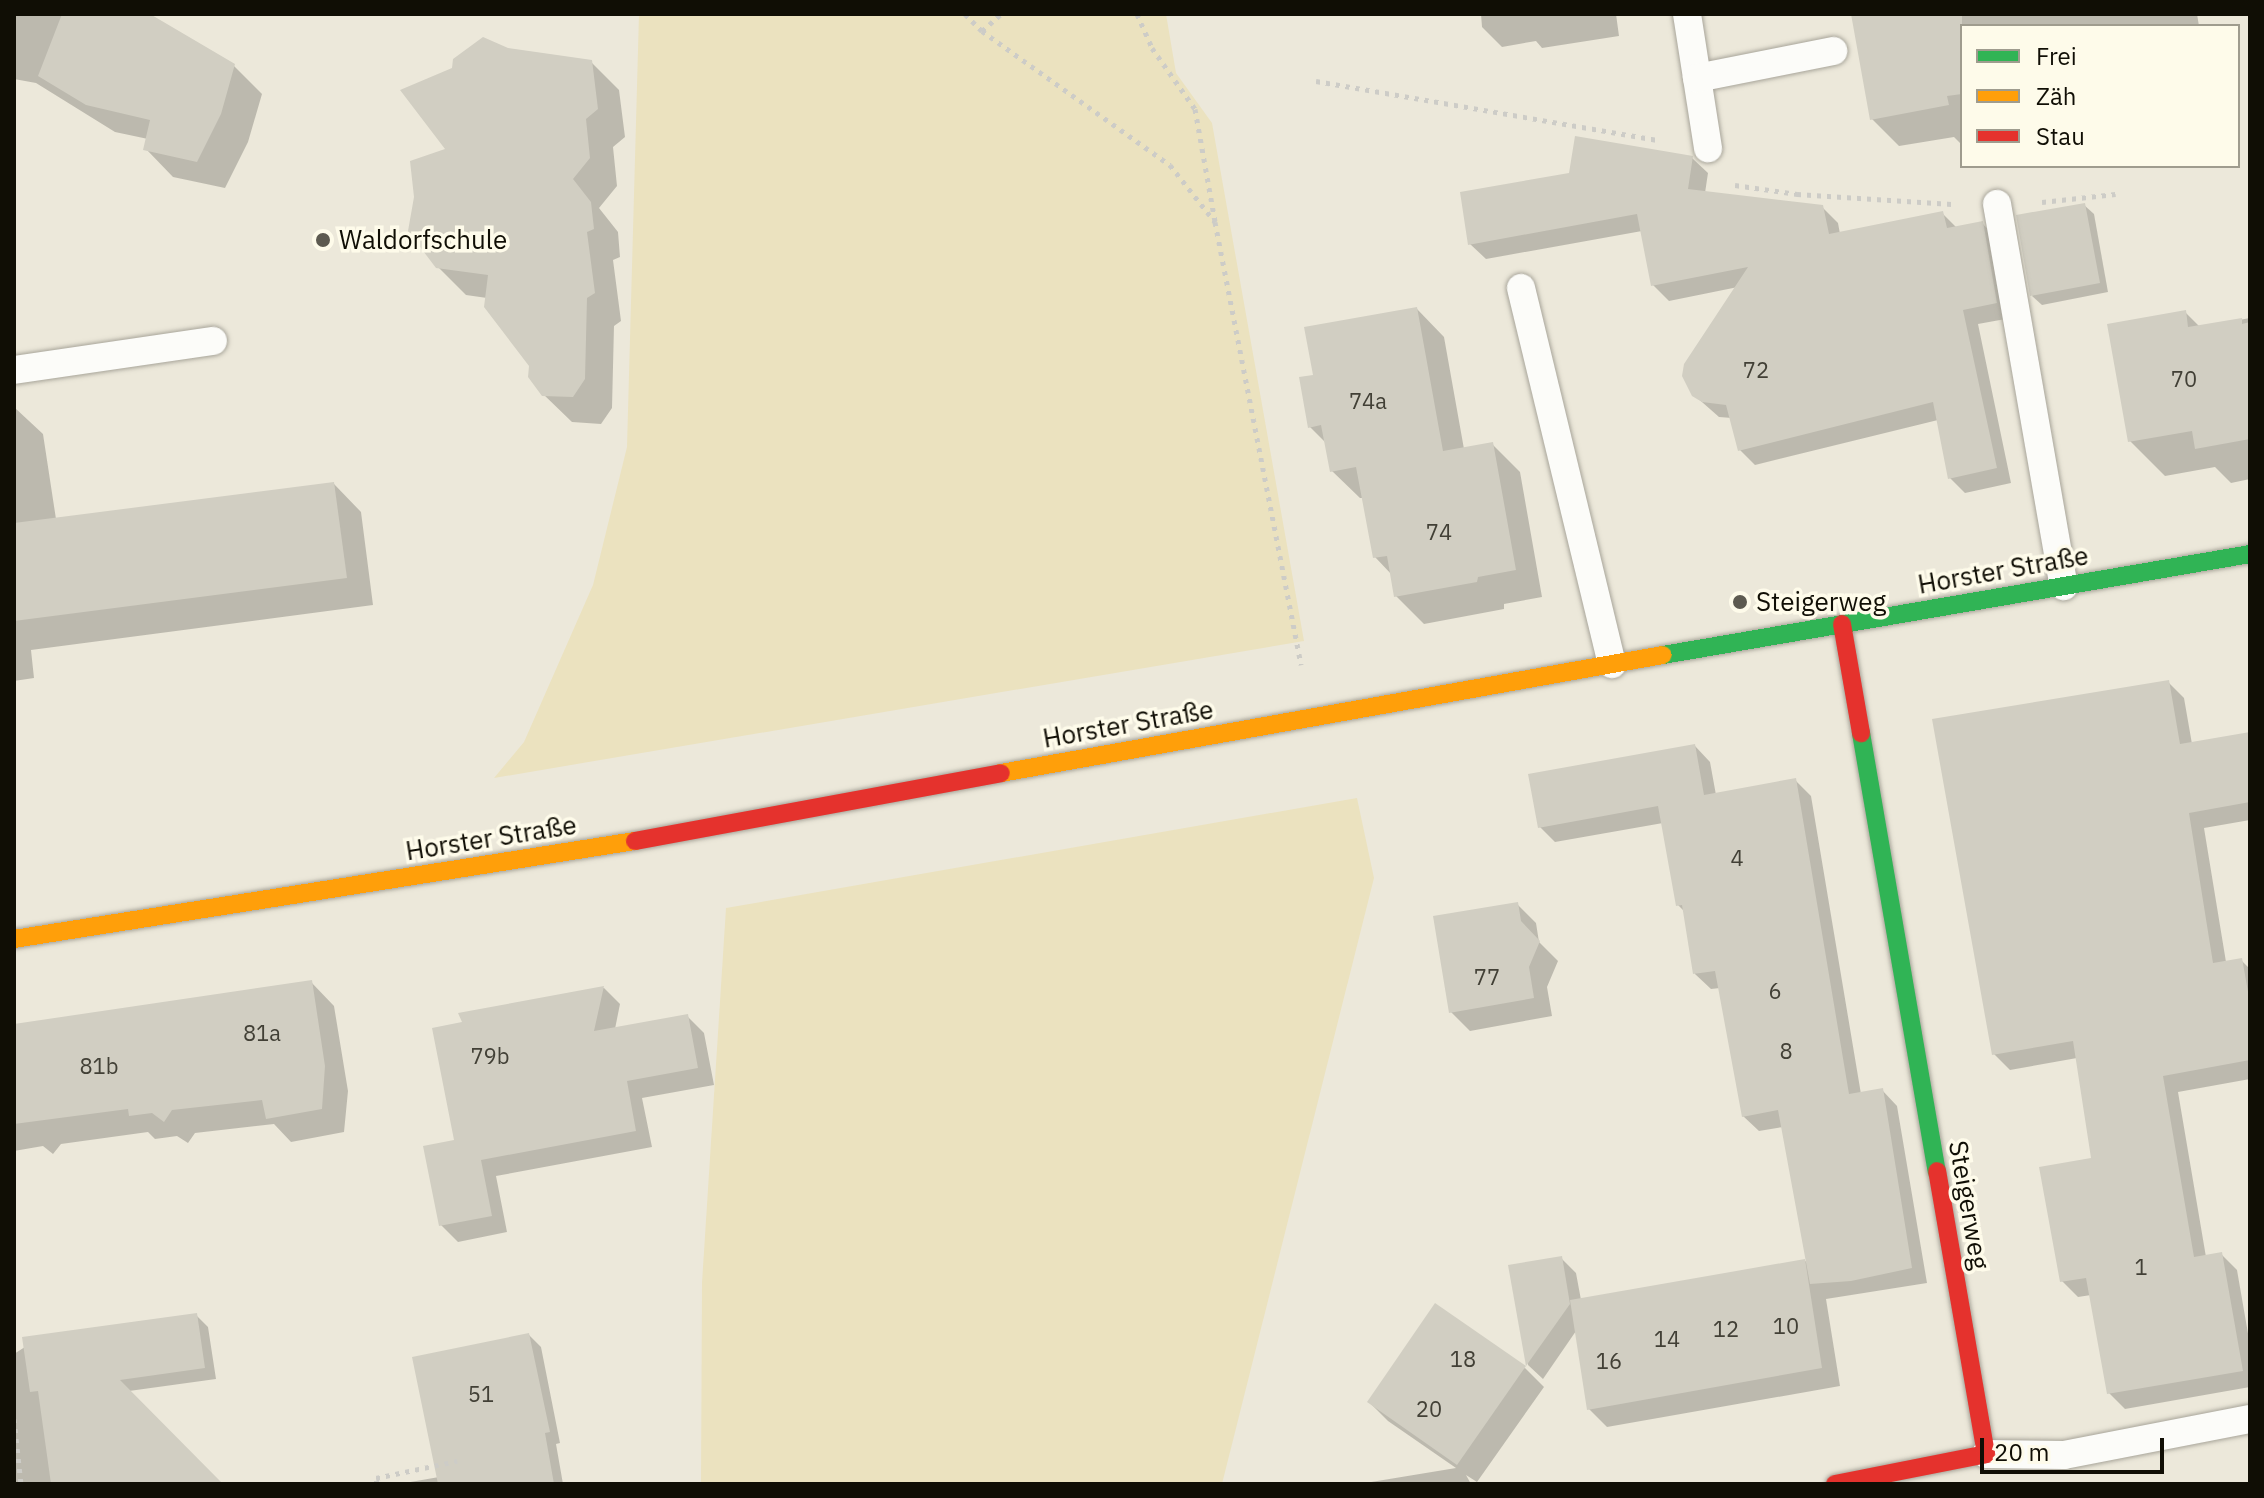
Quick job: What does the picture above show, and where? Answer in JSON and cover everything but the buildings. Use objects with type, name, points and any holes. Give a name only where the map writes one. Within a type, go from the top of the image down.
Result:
[{"type":"main road","name":"Horster Straße","points":[[14,939],[547,857],[1311,717],[2250,554]]},
{"type":"main road","name":"Steigerweg","points":[[1842,624],[1986,1454]]},
{"type":"main road","points":[[1835,1484],[1986,1454]]},
{"type":"lane","points":[[1687,14],[1708,148]]},
{"type":"lane","points":[[1697,78],[1833,51]]},
{"type":"lane","points":[[1997,204],[2064,586]]},
{"type":"lane","points":[[1521,288],[1612,664]]},
{"type":"lane","points":[[14,370],[213,341]]},
{"type":"lane","points":[[1986,1454],[2064,1455],[2250,1419]]},
{"type":"path","points":[[965,14],[982,31],[1170,165],[1215,222]]},
{"type":"path","points":[[982,31],[1001,14]]},
{"type":"path","points":[[1137,14],[1152,48],[1195,109],[1311,717]]},
{"type":"path","points":[[1316,81],[1708,148],[1714,182],[1889,202],[1997,204],[2116,194]]},
{"type":"path","points":[[14,1419],[21,1484]]},
{"type":"path","points":[[377,1484],[376,1478],[457,1461]]},
{"type":"shaded area","points":[[639,14],[1166,14],[1176,73],[1212,123],[1304,641],[494,778],[524,742],[593,585],[627,447]]},
{"type":"shaded area","points":[[1357,798],[1374,878],[1222,1484],[701,1484],[702,1283],[726,908]]},
{"type":"traffic: fast","points":[[1663,655],[2250,554]]},
{"type":"traffic: fast","points":[[1861,733],[1937,1171]]},
{"type":"traffic: slow","points":[[1001,773],[1663,655]]},
{"type":"traffic: slow","points":[[14,939],[635,841]]},
{"type":"traffic: jam","points":[[1842,624],[1861,733]]},
{"type":"traffic: jam","points":[[635,841],[1001,773]]},
{"type":"traffic: jam","points":[[1835,1484],[1986,1454],[1937,1171]]},
{"type":"place","name":"Waldorfschule","points":[[323,240]]},
{"type":"place","name":"Steigerweg","points":[[1740,602]]}]
